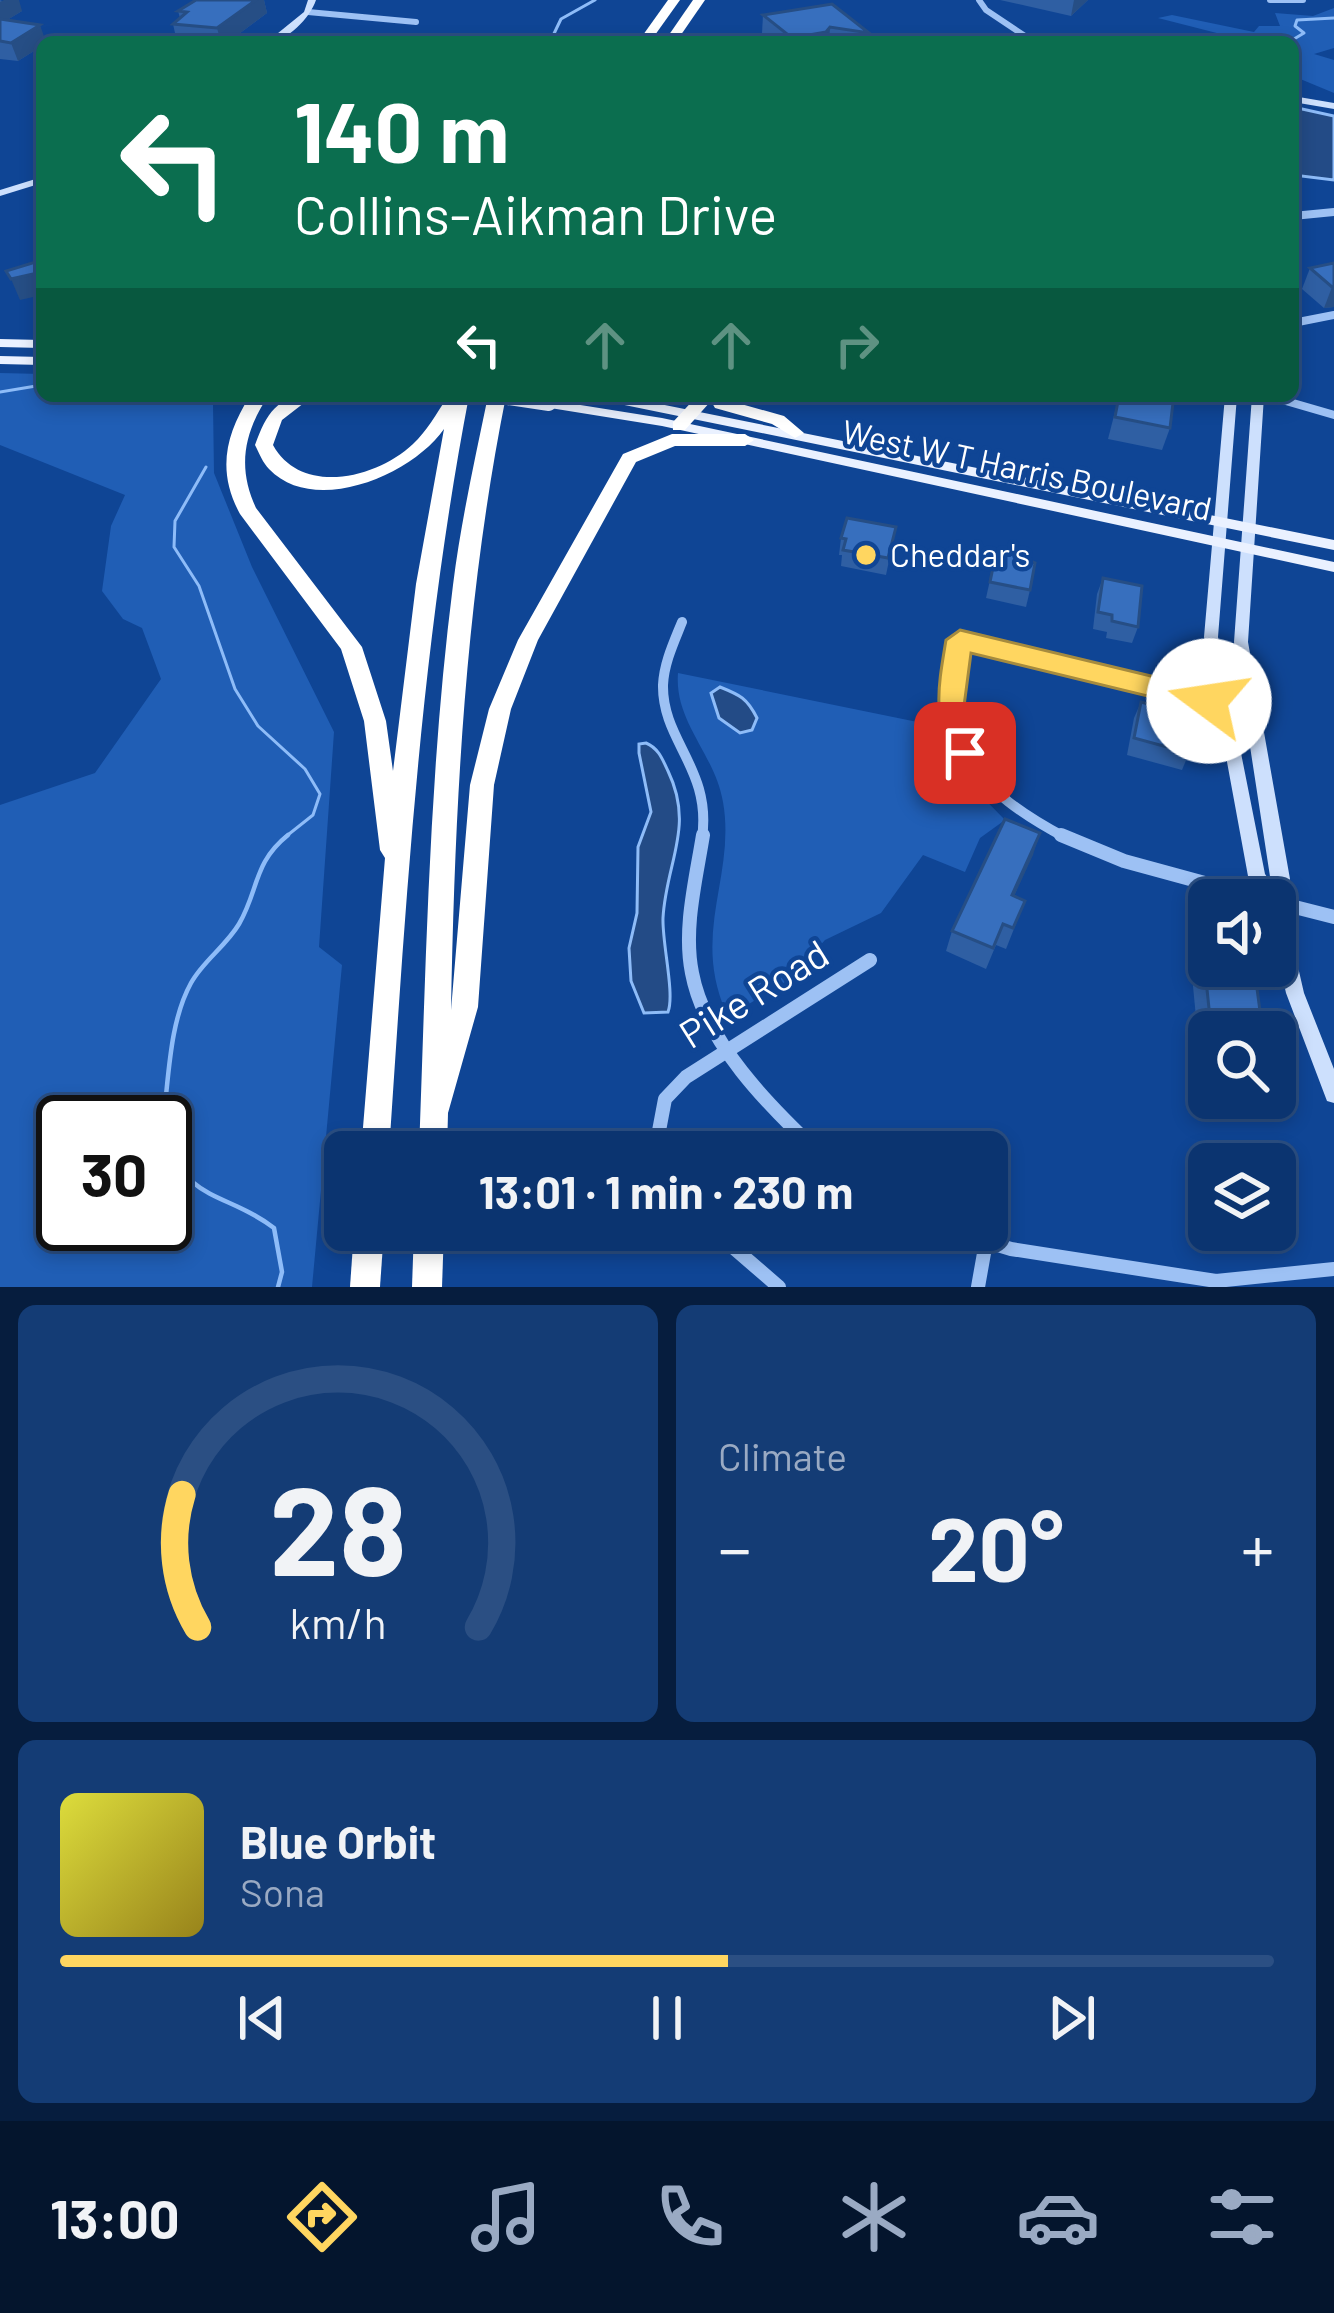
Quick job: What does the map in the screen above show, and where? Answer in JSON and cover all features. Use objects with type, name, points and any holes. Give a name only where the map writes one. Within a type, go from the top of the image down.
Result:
[{"type":"highway","points":[[648,36],[674,0]]},
{"type":"highway","points":[[674,36],[699,0]]},
{"type":"highway","points":[[256,402],[237,436],[233,477],[247,510],[351,647],[375,721],[386,824],[397,869]]},
{"type":"highway","points":[[295,402],[274,417],[264,445],[273,462],[287,473],[326,483],[373,476],[402,462],[430,438],[454,402]]},
{"type":"highway","points":[[377,1131],[422,598],[457,402]]},
{"type":"highway","points":[[434,1131],[455,666],[466,553],[494,402]]},
{"type":"highway","points":[[720,402],[778,420],[795,433]]},
{"type":"highway","points":[[679,426],[700,404]]},
{"type":"highway","points":[[434,1114],[465,1007],[482,785],[500,710],[528,640],[629,458],[672,440],[745,440]]},
{"type":"highway","points":[[365,1287],[368,1251]]},
{"type":"highway","points":[[427,1287],[428,1251]]},
{"type":"main road","points":[[0,343],[36,344]]},
{"type":"main road","points":[[0,360],[36,361]]},
{"type":"main road","name":"West W T Harris Boulevard","points":[[536,402],[679,426],[1334,567]]},
{"type":"main road","name":"West W T Harris Boulevard","points":[[700,404],[795,433],[1334,545]]},
{"type":"street","points":[[278,36],[308,12],[312,0]]},
{"type":"street","points":[[979,0],[988,12],[1025,36]]},
{"type":"street","points":[[1270,0],[1303,0]]},
{"type":"street","points":[[308,12],[416,22]]},
{"type":"street","points":[[1299,97],[1334,103]]},
{"type":"street","points":[[0,193],[36,182]]},
{"type":"street","points":[[1299,215],[1334,212]]},
{"type":"street","points":[[1299,322],[1334,316]]},
{"type":"street","points":[[1231,402],[1211,637],[1259,879]]},
{"type":"street","points":[[1257,402],[1241,642],[1281,879]]},
{"type":"street","points":[[1299,402],[1334,415]]},
{"type":"street","points":[[682,622],[665,658],[660,692],[665,713],[703,785],[706,812],[691,974],[703,1007],[794,1131]]},
{"type":"street","points":[[1195,879],[1088,849],[1044,828],[1010,803],[965,753],[955,730],[949,690],[960,640],[1222,704]]},
{"type":"street","points":[[1296,907],[1334,917]]},
{"type":"street","name":"Pike Road","points":[[659,1131],[665,1099],[686,1077],[870,960]]},
{"type":"street","points":[[1294,987],[1334,1094]]},
{"type":"street","points":[[1008,1246],[1216,1281],[1270,1283],[1334,1269]]},
{"type":"street","points":[[737,1251],[779,1287]]},
{"type":"street","points":[[978,1287],[984,1251]]},
{"type":"shaded area","points":[[1334,8],[1334,48],[1314,54],[1334,60],[1334,93],[1299,78],[1299,36],[1228,36],[1158,18],[1172,15],[1254,32],[1259,26],[1280,26],[1275,13],[1313,16]]},
{"type":"shaded area","points":[[1299,108],[1334,116],[1334,180],[1299,176]]},
{"type":"shaded area","points":[[0,373],[36,374],[36,402],[213,404],[214,473],[252,567],[334,732],[319,947],[342,965],[312,1287],[0,1287],[0,805],[95,773],[161,679],[142,628],[123,619],[102,591],[111,526],[125,495],[0,445]]},
{"type":"shaded area","points":[[678,673],[937,726],[961,775],[1005,820],[980,838],[965,872],[923,855],[881,913],[825,940],[790,979],[739,1010],[726,1012],[713,956],[724,855],[723,802],[682,707]]},
{"type":"shaded area","points":[[720,687],[750,706],[757,718],[752,730],[740,733],[719,718],[711,693]]},
{"type":"shaded area","points":[[639,744],[657,751],[676,791],[679,827],[663,918],[670,1004],[668,1012],[644,1013],[631,981],[629,948],[637,913],[638,847],[651,812],[639,753]]},
{"type":"building","points":[[196,0],[256,0],[217,28],[173,24],[187,12],[178,11]]},
{"type":"building","points":[[832,4],[869,33],[830,27],[826,32],[789,36],[763,15]]},
{"type":"building","points":[[0,19],[40,25],[11,43],[0,41]]},
{"type":"building","points":[[36,262],[36,273],[11,279],[6,271]]},
{"type":"building","points":[[1334,263],[1334,287],[1310,268]]},
{"type":"building","points":[[1118,402],[1173,403],[1170,428],[1115,417]]},
{"type":"building","points":[[847,518],[896,527],[888,558],[843,550]]},
{"type":"building","points":[[1007,551],[1035,563],[1030,590],[990,582],[996,553]]},
{"type":"building","points":[[1103,578],[1142,586],[1138,627],[1098,612]]},
{"type":"building","points":[[1141,702],[1194,716],[1189,753],[1134,738]]},
{"type":"building","points":[[1005,819],[1040,833],[1012,895],[1025,901],[1013,928],[1003,924],[993,948],[952,931]]},
{"type":"building","points":[[1207,987],[1257,987],[1260,1011],[1209,1011]]},
{"type":"waterway","points":[[553,36],[561,19],[595,0]]},
{"type":"waterway","points":[[1299,36],[1304,33],[1295,26],[1297,20],[1334,18]]},
{"type":"waterway","points":[[0,392],[36,386]]},
{"type":"waterway","points":[[206,467],[175,521],[174,547],[199,586],[235,689],[258,726],[305,769],[320,794],[313,815],[284,838]]},
{"type":"waterway","points":[[166,1095],[184,999],[196,975],[239,924],[262,866],[288,835]]},
{"type":"waterway","points":[[192,1181],[274,1228],[282,1272],[278,1287]]},
{"type":"place","name":"Cheddar's","points":[[866,555]]},
{"type":"route","points":[[965,753],[955,730],[949,690],[960,640],[1209,701]]}]
